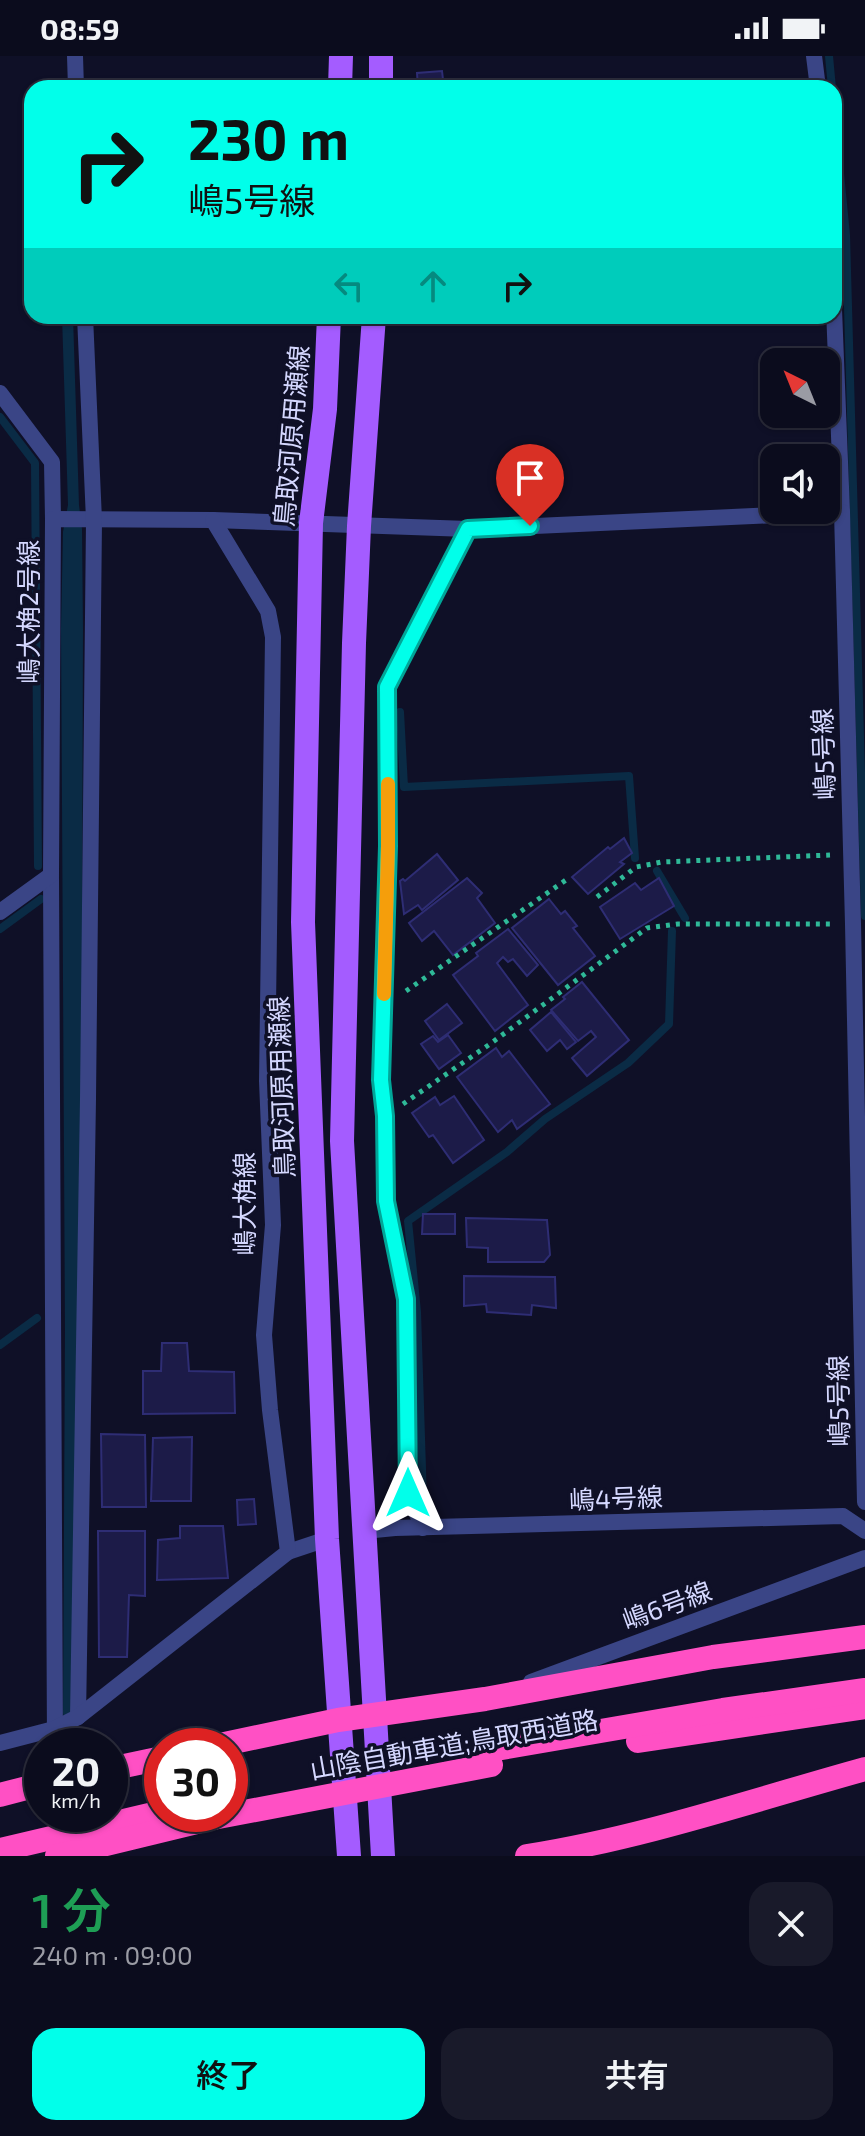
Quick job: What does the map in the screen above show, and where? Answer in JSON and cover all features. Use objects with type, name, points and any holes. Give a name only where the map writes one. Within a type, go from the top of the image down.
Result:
[{"type":"highway","points":[[248,1739],[338,1720],[485,1699],[713,1657],[865,1637]]},
{"type":"highway","name":"山陰自動車道;鳥取西道路","points":[[57,1856],[490,1757],[723,1710],[865,1690]]},
{"type":"highway","name":"山陰自動車道;鳥取西道路","points":[[248,1794],[490,1757],[865,1707]]},
{"type":"highway","points":[[527,1856],[580,1848],[623,1837],[865,1769]]},
{"type":"highway","points":[[0,1795],[24,1789]]},
{"type":"highway","points":[[0,1850],[144,1816]]},
{"type":"main road","points":[[340,80],[341,56]]},
{"type":"main road","points":[[381,56],[381,80]]},
{"type":"main road","name":"鳥取河原用瀬線","points":[[329,324],[303,922],[327,1539],[349,1856]]},
{"type":"main road","points":[[373,324],[354,643],[342,1141],[383,1856]]},
{"type":"street","points":[[75,56],[76,80]]},
{"type":"street","points":[[814,56],[817,80]]},
{"type":"street","points":[[78,1717],[94,520],[85,324]]},
{"type":"street","name":"嶋5号線","points":[[835,324],[853,924],[865,1502]]},
{"type":"street","points":[[0,393],[52,462],[53,519]]},
{"type":"street","points":[[322,524],[468,529],[842,512]]},
{"type":"street","name":"嶋大桷2号線","points":[[54,1728],[53,519],[322,524]]},
{"type":"street","name":"嶋大桷線","points":[[213,520],[268,611],[273,637],[267,1081],[273,1225],[264,1335],[288,1552]]},
{"type":"street","points":[[423,1528],[408,1493],[406,1299],[386,1201],[385,1116],[381,1080],[388,846],[387,687],[468,529]]},
{"type":"street","points":[[0,912],[51,875]]},
{"type":"street","name":"嶋4号線","points":[[364,1531],[843,1516],[865,1531]]},
{"type":"street","points":[[65,1728],[288,1552],[327,1539]]},
{"type":"street","name":"嶋6号線","points":[[485,1699],[865,1558]]},
{"type":"street","points":[[0,1743],[24,1741]]},
{"type":"path","points":[[597,897],[636,867],[662,862],[851,854]]},
{"type":"path","points":[[384,1007],[566,880]]},
{"type":"path","points":[[385,1116],[490,1044],[647,928],[678,924],[853,924]]},
{"type":"water","points":[[62,324],[73,324],[83,629],[83,1698],[76,1728],[65,1728],[63,1713],[63,532],[68,505]]},
{"type":"building","points":[[442,71],[443,80],[417,80],[417,73]]},
{"type":"building","points":[[624,838],[632,853],[620,862],[624,864],[588,894],[572,877],[608,847],[610,849]]},
{"type":"building","points":[[437,854],[458,880],[422,910],[418,905],[404,914],[400,881],[405,881]]},
{"type":"building","points":[[467,878],[482,893],[477,898],[495,923],[453,955],[434,931],[422,941],[409,923]]},
{"type":"building","points":[[659,878],[674,906],[620,939],[600,907],[635,883],[641,890]]},
{"type":"building","points":[[549,899],[561,914],[565,911],[577,926],[573,928],[595,956],[558,985],[512,928]]},
{"type":"building","points":[[508,929],[538,965],[527,976],[513,959],[508,962],[503,957],[497,963],[528,1005],[495,1031],[453,975]]},
{"type":"building","points":[[582,982],[629,1040],[587,1076],[572,1058],[596,1037],[591,1031],[578,1041],[551,1010]]},
{"type":"building","points":[[447,1004],[462,1023],[439,1040],[425,1021]]},
{"type":"building","points":[[551,1012],[576,1042],[567,1049],[560,1040],[547,1051],[530,1030]]},
{"type":"building","points":[[448,1035],[461,1053],[439,1069],[421,1044],[433,1036],[438,1042]]},
{"type":"building","points":[[496,1048],[502,1057],[509,1051],[550,1104],[517,1129],[512,1120],[498,1132],[457,1077]]},
{"type":"building","points":[[454,1096],[484,1140],[453,1163],[412,1113],[435,1097],[440,1105]]},
{"type":"building","points":[[423,1214],[455,1214],[455,1234],[422,1234]]},
{"type":"building","points":[[466,1218],[547,1220],[550,1255],[544,1262],[488,1262],[488,1248],[467,1247]]},
{"type":"building","points":[[464,1276],[555,1277],[556,1308],[532,1305],[531,1315],[487,1312],[486,1304],[464,1306]]},
{"type":"building","points":[[162,1343],[187,1343],[189,1371],[234,1372],[235,1413],[143,1414],[143,1371],[161,1371]]},
{"type":"building","points":[[101,1434],[145,1435],[146,1507],[102,1507]]},
{"type":"building","points":[[192,1437],[191,1501],[151,1501],[153,1438]]},
{"type":"building","points":[[254,1499],[256,1524],[238,1525],[237,1500]]},
{"type":"building","points":[[180,1526],[223,1526],[228,1578],[157,1580],[158,1540],[180,1538]]},
{"type":"building","points":[[98,1531],[145,1531],[145,1596],[129,1595],[127,1657],[99,1657]]},
{"type":"waterway","points":[[829,56],[831,80]]},
{"type":"waterway","points":[[842,194],[846,235],[865,916]]},
{"type":"waterway","points":[[0,417],[35,463],[38,866]]},
{"type":"waterway","points":[[400,712],[404,787],[629,776],[635,858]]},
{"type":"waterway","points":[[657,871],[685,918]]},
{"type":"waterway","points":[[0,929],[41,899]]},
{"type":"waterway","points":[[423,1501],[417,1312],[408,1221],[507,1152],[545,1119],[628,1063],[669,1024],[672,931]]},
{"type":"waterway","points":[[0,1345],[37,1318]]},
{"type":"tunnel","points":[[56,1832],[56,1844]]},
{"type":"slow traffic","points":[[384,994],[388,784]]},
{"type":"route","points":[[408,1493],[406,1299],[386,1201],[385,1116],[381,1080],[388,846],[387,687],[468,529],[530,526]]}]
